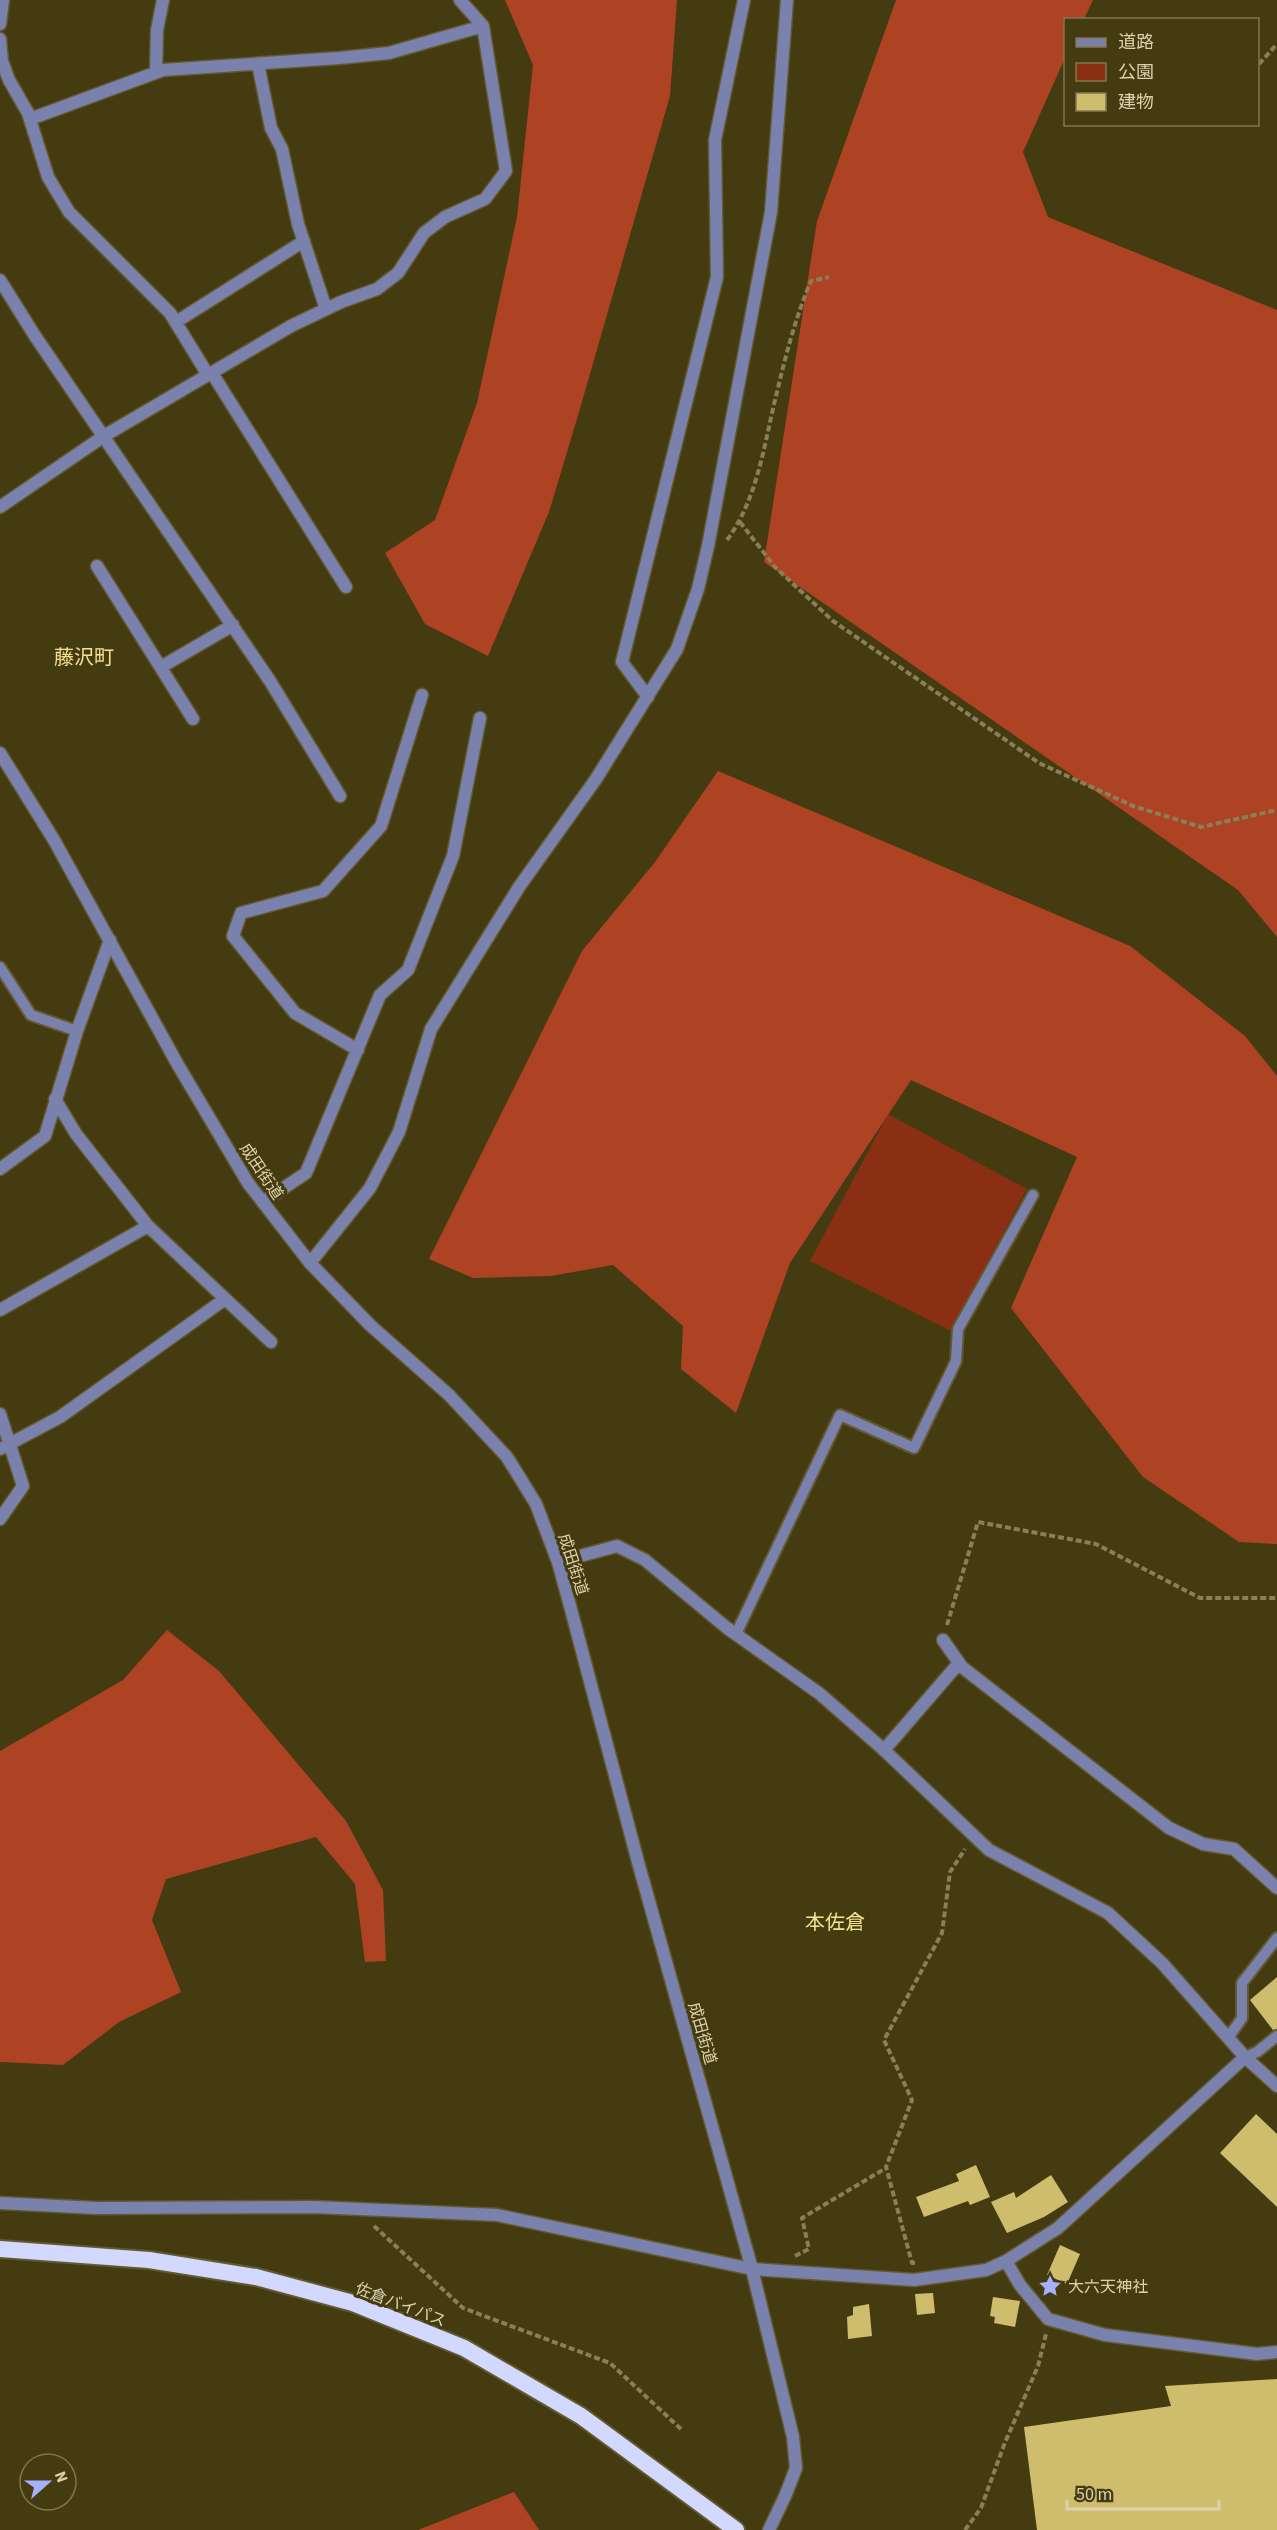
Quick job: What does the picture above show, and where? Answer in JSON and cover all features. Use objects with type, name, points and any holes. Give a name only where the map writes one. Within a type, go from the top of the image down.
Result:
[{"type":"highway","name":"佐倉バイパス","points":[[0,2249],[149,2260],[256,2277],[353,2303],[464,2348],[581,2416],[736,2530]]},
{"type":"street","points":[[0,24],[3,0]]},
{"type":"street","points":[[156,72],[157,30],[163,0]]},
{"type":"street","points":[[0,507],[104,436],[291,326],[377,289],[398,273],[424,233],[445,217],[485,199],[506,171],[483,26],[460,0]]},
{"type":"street","points":[[648,697],[622,662],[717,277],[715,140],[744,0]]},
{"type":"street","points":[[310,1263],[370,1188],[399,1132],[431,1029],[519,887],[596,779],[677,649],[698,589],[708,546],[771,212],[787,0]]},
{"type":"street","points":[[30,119],[163,70],[389,53],[483,26]]},
{"type":"street","points":[[0,39],[4,84],[30,119],[48,177],[69,212],[170,313],[346,587]]},
{"type":"street","points":[[258,64],[271,128],[282,149],[304,241],[326,309]]},
{"type":"street","points":[[176,322],[304,241]]},
{"type":"street","points":[[0,280],[270,681],[340,796]]},
{"type":"street","points":[[97,566],[193,719]]},
{"type":"street","points":[[161,667],[233,625]]},
{"type":"street","points":[[358,1050],[295,1013],[233,936],[241,913],[322,891],[381,826],[422,695]]},
{"type":"street","points":[[263,1202],[306,1173],[380,995],[408,970],[453,856],[480,718]]},
{"type":"street","name":"成田街道","points":[[0,753],[54,840],[178,1065],[248,1184],[310,1263],[370,1325],[449,1395],[507,1457],[536,1504],[558,1562],[638,1862],[752,2269],[793,2438],[796,2468],[769,2530]]},
{"type":"street","points":[[0,1169],[45,1136],[77,1031],[110,940]]},
{"type":"street","points":[[55,1099],[76,1134],[148,1226],[271,1342]]},
{"type":"street","points":[[0,1311],[148,1226]]},
{"type":"street","points":[[5,1447],[60,1417],[225,1299]]},
{"type":"street","points":[[0,1414],[5,1447],[23,1486],[0,1519]]},
{"type":"street","points":[[558,1562],[617,1546],[645,1560],[736,1634],[820,1694],[884,1750],[988,1850],[1108,1913],[1162,1963],[1245,2057],[1277,2086]]},
{"type":"street","points":[[943,1640],[959,1663],[1169,1828],[1203,1844],[1234,1849],[1277,1888]]},
{"type":"street","points":[[884,1750],[959,1663]]},
{"type":"street","points":[[0,2204],[96,2208],[356,2209],[497,2215],[752,2269],[915,2280],[986,2270],[1006,2261],[1058,2228],[1245,2057]]},
{"type":"street","points":[[1006,2261],[1020,2285],[1048,2319],[1105,2335],[1257,2354],[1277,2352]]},
{"type":"lane","points":[[0,967],[31,1016],[77,1031]]},
{"type":"lane","points":[[736,1634],[840,1415],[914,1448],[956,1361],[958,1329],[1033,1195]]},
{"type":"lane","points":[[1228,2038],[1242,2018],[1242,1983],[1277,1938]]},
{"type":"lane","points":[[1245,2057],[1257,2052],[1277,2036]]},
{"type":"path","points":[[1259,64],[1277,44]]},
{"type":"path","points":[[723,544],[740,522],[756,486],[777,391],[801,305],[811,281],[829,277]]},
{"type":"path","points":[[740,522],[775,567],[833,621],[1039,763],[1133,806],[1201,827],[1277,810]]},
{"type":"path","points":[[943,1640],[978,1522],[1096,1544],[1200,1598],[1277,1598]]},
{"type":"path","points":[[924,2261],[912,2263],[886,2168],[912,2100],[884,2040],[942,1933],[950,1872],[974,1836]]},
{"type":"path","points":[[792,2258],[809,2249],[802,2218],[886,2168]]},
{"type":"path","points":[[356,2209],[463,2308],[610,2363],[683,2431]]},
{"type":"path","points":[[965,2530],[981,2508],[1004,2445],[1038,2366],[1048,2330],[1048,2319]]},
{"type":"green space","points":[[888,1114],[1027,1189],[951,1331],[810,1261]]},
{"type":"shaded area","points":[[505,0],[677,0],[670,96],[579,412],[549,512],[488,656],[425,624],[385,553],[435,520],[477,403],[517,217],[533,65]]},
{"type":"shaded area","points":[[896,0],[1093,0],[1084,18],[1064,18],[1064,60],[1023,152],[1048,217],[1277,310],[1277,937],[1238,890],[764,562],[817,221]]},
{"type":"shaded area","points":[[718,771],[1130,946],[1245,1036],[1277,1076],[1277,1544],[1239,1542],[1143,1477],[1011,1308],[1077,1157],[911,1080],[790,1263],[736,1413],[681,1369],[683,1326],[613,1265],[551,1276],[473,1278],[429,1259],[582,951],[655,862]]},
{"type":"shaded area","points":[[167,1630],[219,1671],[346,1821],[383,1890],[386,1961],[365,1962],[355,1884],[316,1837],[166,1879],[152,1920],[181,1992],[119,2022],[63,2065],[0,2062],[0,1751],[123,1680]]},
{"type":"shaded area","points":[[514,2492],[539,2530],[418,2530]]},
{"type":"building","points":[[1277,1977],[1277,2029],[1273,2030],[1250,2000]]},
{"type":"building","points":[[1256,2114],[1277,2134],[1277,2207],[1220,2153]]},
{"type":"building","points":[[976,2165],[990,2197],[970,2205],[968,2201],[924,2217],[916,2197],[959,2181],[956,2174]]},
{"type":"building","points":[[1051,2175],[1068,2202],[1044,2217],[1007,2233],[991,2202],[1014,2192],[1016,2198]]},
{"type":"building","points":[[1060,2245],[1080,2254],[1067,2284],[1047,2275]]},
{"type":"building","points":[[933,2293],[935,2313],[917,2315],[915,2294]]},
{"type":"building","points":[[993,2297],[1020,2301],[1015,2327],[994,2323],[995,2317],[990,2316]]},
{"type":"building","points":[[869,2304],[872,2336],[848,2339],[847,2317],[853,2315],[853,2307]]},
{"type":"building","points":[[1277,2379],[1277,2530],[1037,2530],[1024,2427],[1171,2406],[1165,2386]]},
{"type":"place","name":"大六天神社","points":[[1050,2286]]},
{"type":"district","name":"藤沢町","points":[[84,657]]},
{"type":"district","name":"本佐倉","points":[[835,1922]]}]
